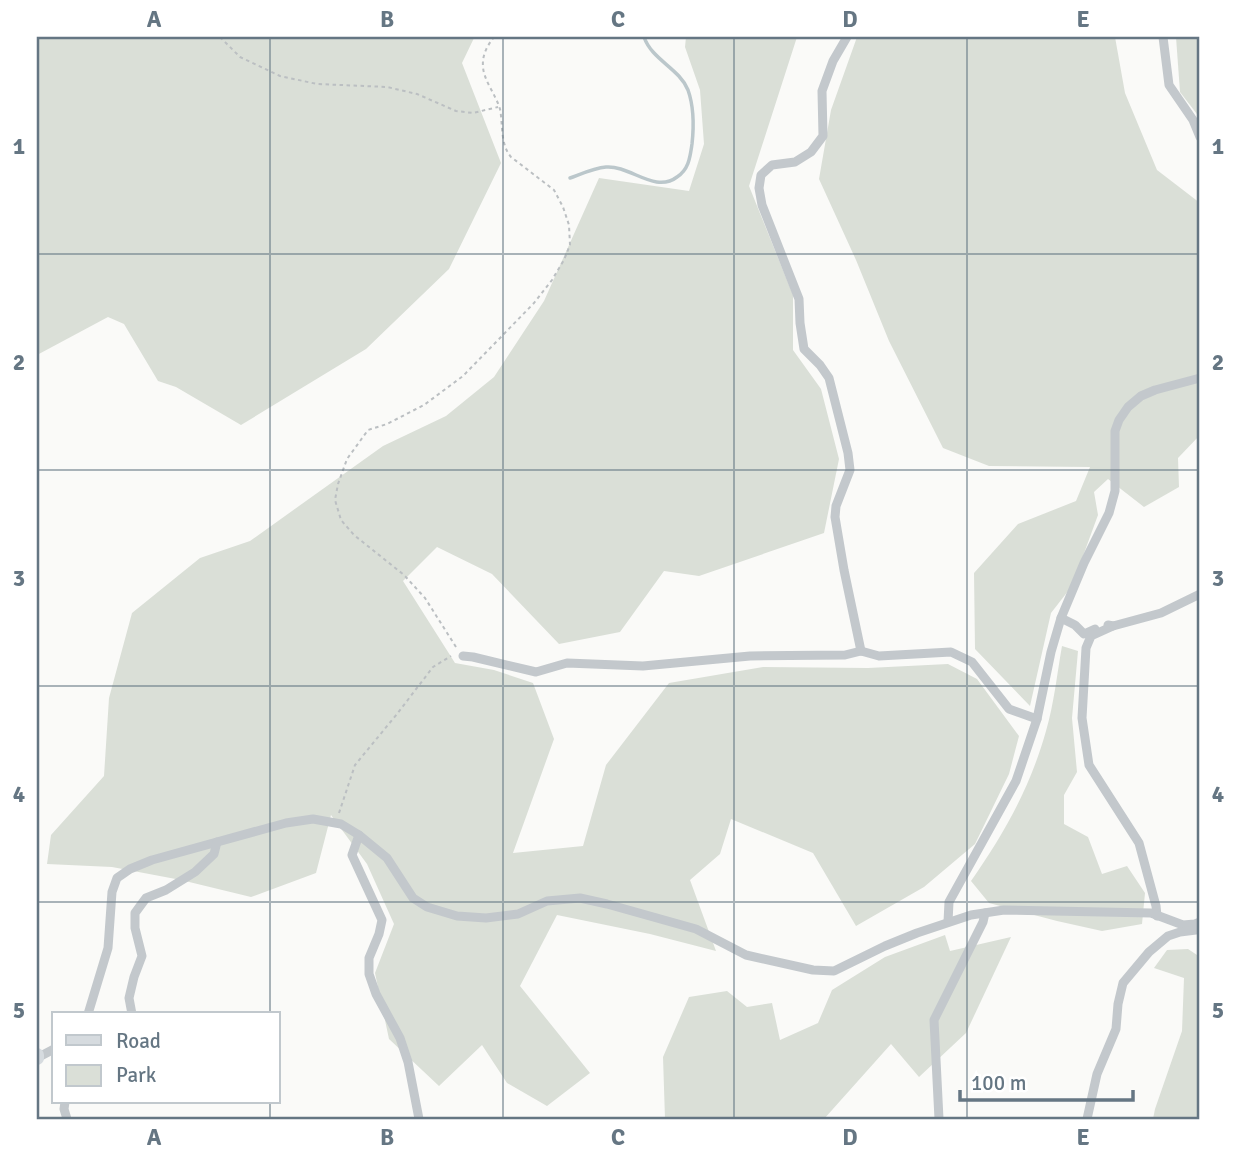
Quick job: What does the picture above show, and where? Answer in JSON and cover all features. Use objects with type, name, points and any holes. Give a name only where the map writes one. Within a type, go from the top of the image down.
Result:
[{"type":"street","points":[[847,37],[833,61],[822,91],[823,136],[811,152],[795,162],[772,165],[761,175],[759,188],[762,205],[799,299],[804,349],[829,378],[848,453],[850,470],[836,506],[835,517],[862,651]]},
{"type":"street","points":[[1163,37],[1168,85],[1193,120],[1200,137]]},
{"type":"street","points":[[948,922],[949,902],[1016,781],[1037,719],[1061,618],[1109,513],[1115,491],[1115,431],[1119,420],[1128,407],[1141,396],[1200,378]]},
{"type":"street","points":[[1157,916],[1139,843],[1089,765],[1082,718],[1086,648],[1090,636],[1113,626],[1161,613],[1200,594]]},
{"type":"street","points":[[1061,618],[1075,625],[1084,634],[1110,624],[1113,626]]},
{"type":"street","points":[[463,656],[536,672],[567,663],[643,666],[750,656],[845,655],[862,651],[879,656],[951,652],[972,662],[1009,709],[1037,719]]},
{"type":"street","points":[[89,1012],[108,948],[112,892],[117,878],[152,860],[286,823],[313,819],[341,824],[359,835],[387,858],[413,898],[427,907],[457,916],[486,918],[518,914],[547,901],[580,898],[695,929],[746,954],[813,970],[834,971],[885,946],[948,922],[1004,910],[1151,913],[1183,925],[1200,922]]},
{"type":"street","points":[[359,835],[352,855],[382,920],[369,958],[369,974],[376,994],[400,1038],[408,1062],[419,1119]]},
{"type":"street","points":[[132,1012],[129,998],[142,956],[135,928],[135,913],[146,898],[166,890],[195,872],[214,854],[217,842]]},
{"type":"street","points":[[939,1119],[934,1020],[985,913]]},
{"type":"street","points":[[1087,1119],[1097,1074],[1116,1029],[1123,983],[1149,951],[1168,936],[1200,928]]},
{"type":"path","points":[[220,37],[240,57],[280,76],[317,84],[387,87],[416,94],[456,111],[472,113],[499,107]]},
{"type":"path","points":[[463,656],[425,598],[404,575],[354,535],[341,520],[335,500],[346,459],[368,430],[387,424],[424,405],[463,376],[534,303],[552,280],[570,245],[569,225],[554,190],[507,152],[499,107],[483,70],[486,47],[494,37]]},
{"type":"path","points":[[335,823],[355,765],[433,667],[452,656],[463,656]]},
{"type":"green space","points":[[37,37],[506,37],[474,38],[462,63],[501,163],[449,269],[366,349],[241,425],[176,387],[158,381],[124,324],[108,317],[37,355]]},
{"type":"green space","points":[[686,37],[797,37],[749,186],[793,295],[793,350],[821,389],[839,459],[824,533],[699,576],[664,571],[620,632],[559,644],[492,574],[437,547],[403,581],[455,663],[494,670],[533,683],[554,739],[513,853],[583,846],[606,765],[669,683],[763,667],[868,668],[948,664],[977,679],[1019,736],[1009,774],[975,844],[924,887],[856,926],[813,853],[731,819],[720,854],[690,880],[716,951],[557,915],[520,986],[590,1073],[547,1106],[507,1083],[482,1045],[439,1086],[389,1039],[375,973],[394,924],[367,864],[331,815],[316,873],[251,897],[112,867],[47,864],[51,835],[104,776],[109,698],[132,613],[200,558],[250,541],[383,446],[446,416],[494,377],[544,301],[599,178],[689,191],[704,144],[700,90],[685,47]]},
{"type":"green space","points":[[857,37],[1115,37],[1125,93],[1157,170],[1200,203],[1200,435],[1178,458],[1179,487],[1144,507],[1108,479],[1094,492],[1098,515],[1072,586],[1051,613],[1030,706],[975,649],[974,573],[1018,524],[1076,501],[1090,467],[989,466],[943,448],[889,341],[819,179],[831,110]]},
{"type":"green space","points":[[1176,37],[1200,37],[1200,118],[1180,92]]},
{"type":"green space","points":[[1062,646],[1078,651],[1072,718],[1077,772],[1064,795],[1064,824],[1088,837],[1102,874],[1127,866],[1145,893],[1142,924],[1102,931],[1057,921],[989,903],[971,881],[1005,828],[1040,752],[1049,721]]},
{"type":"green space","points":[[945,935],[950,951],[1011,937],[966,1033],[919,1077],[891,1044],[824,1119],[665,1119],[663,1057],[689,997],[727,991],[747,1007],[772,1003],[780,1040],[818,1023],[832,990],[885,957]]},
{"type":"green space","points":[[1188,949],[1200,957],[1200,1119],[1153,1119],[1182,1031],[1184,978],[1154,968],[1167,950]]},
{"type":"waterway","points":[[570,178],[606,167],[660,182],[677,177],[686,166],[693,130],[688,90],[684,82],[653,52],[644,37]]}]
